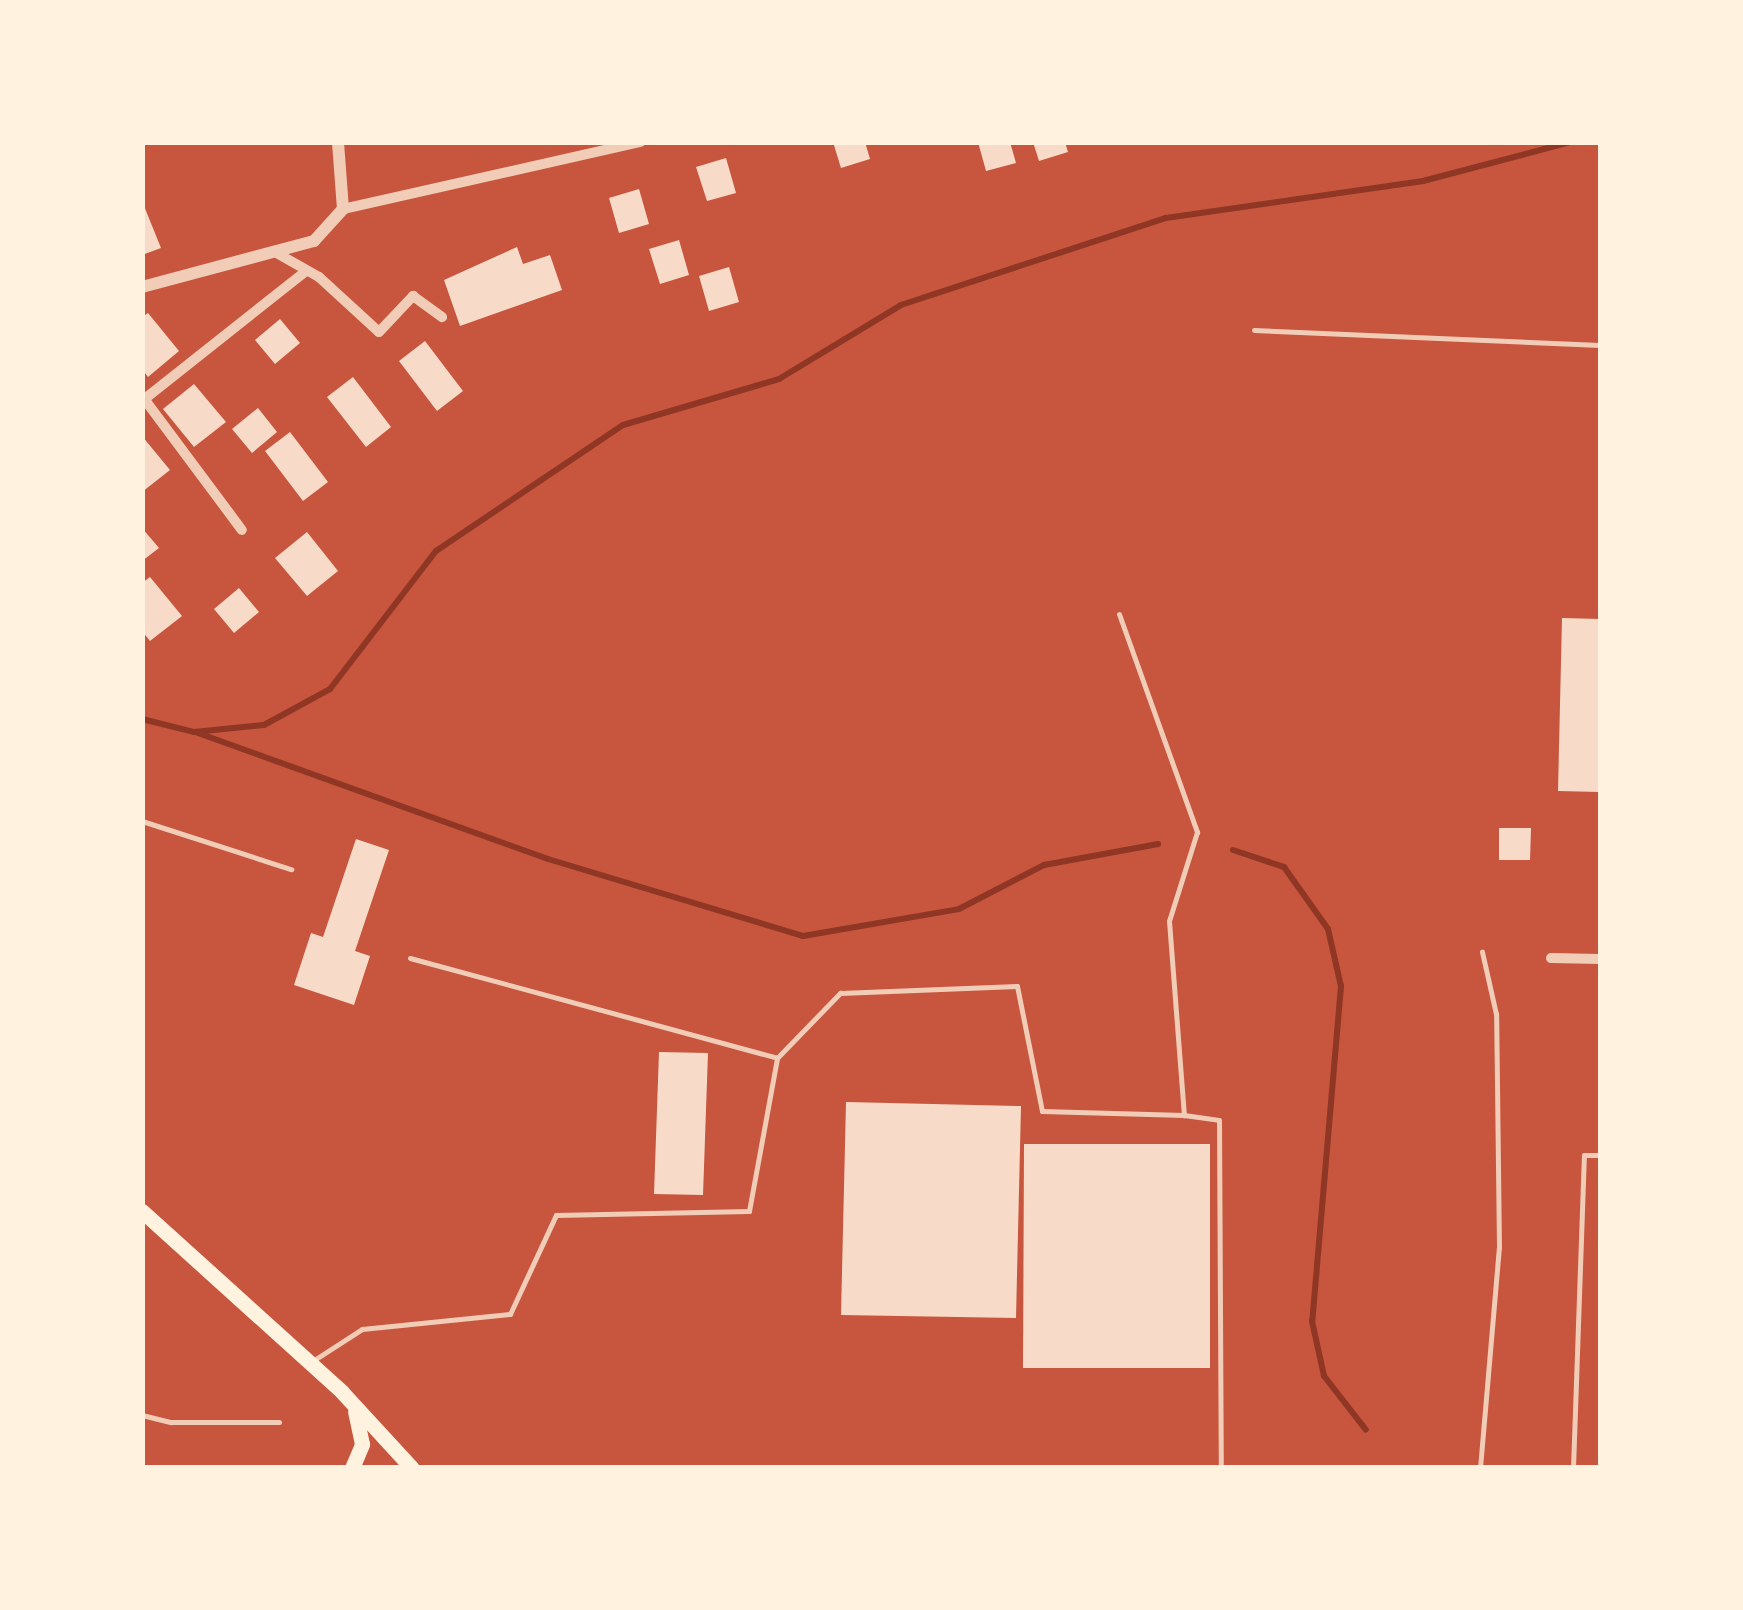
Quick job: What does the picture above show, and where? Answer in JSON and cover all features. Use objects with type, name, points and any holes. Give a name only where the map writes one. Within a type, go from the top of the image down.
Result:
[{"type":"main road","points":[[142,1211],[342,1392],[412,1468]]},
{"type":"main road","points":[[342,1392],[361,1427],[362,1444],[352,1468]]},
{"type":"street","points":[[338,142],[343,209]]},
{"type":"street","points":[[142,286],[314,242],[343,209],[641,142]]},
{"type":"street","points":[[274,251],[379,332],[412,296],[442,317]]},
{"type":"street","points":[[242,530],[144,400],[305,272]]},
{"type":"street","points":[[1551,958],[1600,959]]},
{"type":"lane","points":[[1254,330],[1600,345]]},
{"type":"lane","points":[[1119,614],[1197,832],[1169,921],[1184,1115]]},
{"type":"lane","points":[[142,822],[291,869]]},
{"type":"lane","points":[[1480,1468],[1499,1248],[1496,1014],[1482,952]]},
{"type":"lane","points":[[410,958],[777,1058]]},
{"type":"lane","points":[[310,1364],[362,1328],[510,1314],[556,1215],[749,1211],[777,1058],[840,992],[1017,986],[1042,1111],[1184,1115],[1219,1120],[1221,1468]]},
{"type":"lane","points":[[1573,1467],[1584,1156],[1600,1156]]},
{"type":"lane","points":[[142,1414],[170,1422],[279,1422]]},
{"type":"path","points":[[1480,1468],[1600,1467]]},
{"type":"building","points":[[833,142],[865,142],[870,159],[841,168]]},
{"type":"building","points":[[978,142],[1010,142],[1016,163],[986,171]]},
{"type":"building","points":[[1033,142],[1065,142],[1068,152],[1039,161]]},
{"type":"building","points":[[726,158],[736,193],[707,201],[696,167]]},
{"type":"building","points":[[639,189],[649,224],[619,233],[609,198]]},
{"type":"building","points":[[142,201],[161,248],[142,255]]},
{"type":"building","points":[[679,240],[689,275],[660,284],[649,249]]},
{"type":"building","points":[[517,247],[523,264],[550,255],[562,290],[460,326],[444,280]]},
{"type":"building","points":[[729,267],[739,302],[709,311],[699,276]]},
{"type":"building","points":[[148,313],[179,351],[148,377],[142,369],[142,317]]},
{"type":"building","points":[[280,319],[300,343],[275,364],[255,340]]},
{"type":"building","points":[[425,341],[463,391],[437,411],[399,361]]},
{"type":"building","points":[[353,377],[391,427],[366,447],[327,397]]},
{"type":"building","points":[[194,384],[226,422],[194,447],[163,409]]},
{"type":"building","points":[[258,408],[277,432],[252,453],[232,429]]},
{"type":"building","points":[[290,432],[328,482],[303,501],[265,451]]},
{"type":"building","points":[[142,436],[170,470],[142,492]]},
{"type":"building","points":[[142,528],[159,548],[142,561]]},
{"type":"building","points":[[307,532],[338,571],[307,596],[275,558]]},
{"type":"building","points":[[150,577],[182,616],[150,641],[142,631],[142,583]]},
{"type":"building","points":[[239,588],[259,612],[234,633],[214,609]]},
{"type":"building","points":[[1562,618],[1600,619],[1600,792],[1558,791]]},
{"type":"building","points":[[1499,828],[1531,828],[1530,860],[1499,860]]},
{"type":"building","points":[[356,839],[389,850],[355,951],[370,956],[354,1005],[294,985],[311,933],[323,937]]},
{"type":"building","points":[[659,1052],[708,1053],[703,1195],[654,1194]]},
{"type":"building","points":[[846,1102],[1021,1106],[1016,1318],[841,1315]]},
{"type":"building","points":[[1024,1144],[1210,1144],[1210,1368],[1023,1368]]},
{"type":"waterway","points":[[142,719],[194,732],[264,725],[330,689],[436,551],[623,425],[779,379],[901,305],[1166,218],[1423,181],[1571,142]]},
{"type":"waterway","points":[[198,733],[548,859],[803,936],[959,909],[1044,865],[1158,844]]},
{"type":"waterway","points":[[1233,850],[1284,867],[1328,929],[1341,986],[1312,1321],[1324,1376],[1366,1430]]}]
